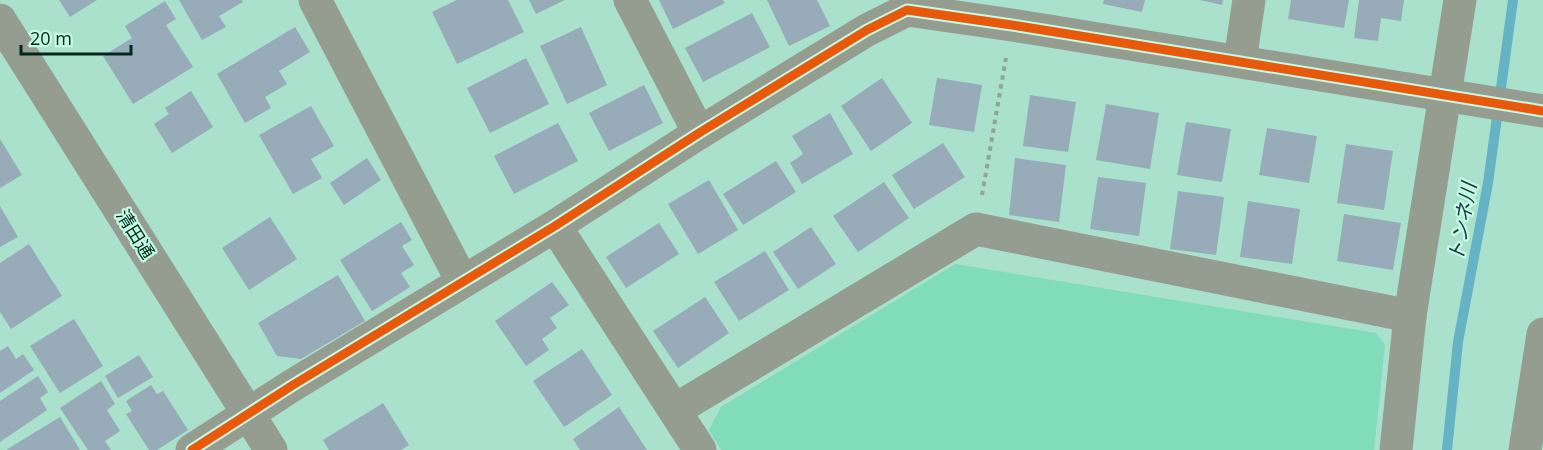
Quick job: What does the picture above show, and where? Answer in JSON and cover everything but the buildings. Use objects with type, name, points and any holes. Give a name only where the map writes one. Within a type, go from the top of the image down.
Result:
[{"type":"street","points":[[315,0],[462,281]]},
{"type":"street","points":[[630,0],[699,133]]},
{"type":"street","points":[[1240,61],[1249,0]]},
{"type":"street","points":[[1396,450],[1410,316],[1458,98],[1460,0]]},
{"type":"street","points":[[192,450],[248,413],[555,226],[904,5],[1012,25],[1539,110]]},
{"type":"street","name":"清田通","points":[[0,20],[271,450]]},
{"type":"street","points":[[555,226],[700,450]]},
{"type":"street","points":[[675,410],[976,229],[1410,316]]},
{"type":"street","points":[[1525,450],[1543,335]]},
{"type":"path","points":[[976,229],[1012,25]]},
{"type":"green space","points":[[955,264],[1376,333],[1385,345],[1374,450],[721,450],[709,430],[721,407]]},
{"type":"waterway","name":"トンネ川","points":[[1447,450],[1458,342],[1488,183],[1513,0]]},
{"type":"cycle path","points":[[192,450],[293,385],[555,226],[699,133],[867,30],[907,10],[1543,111]]}]
